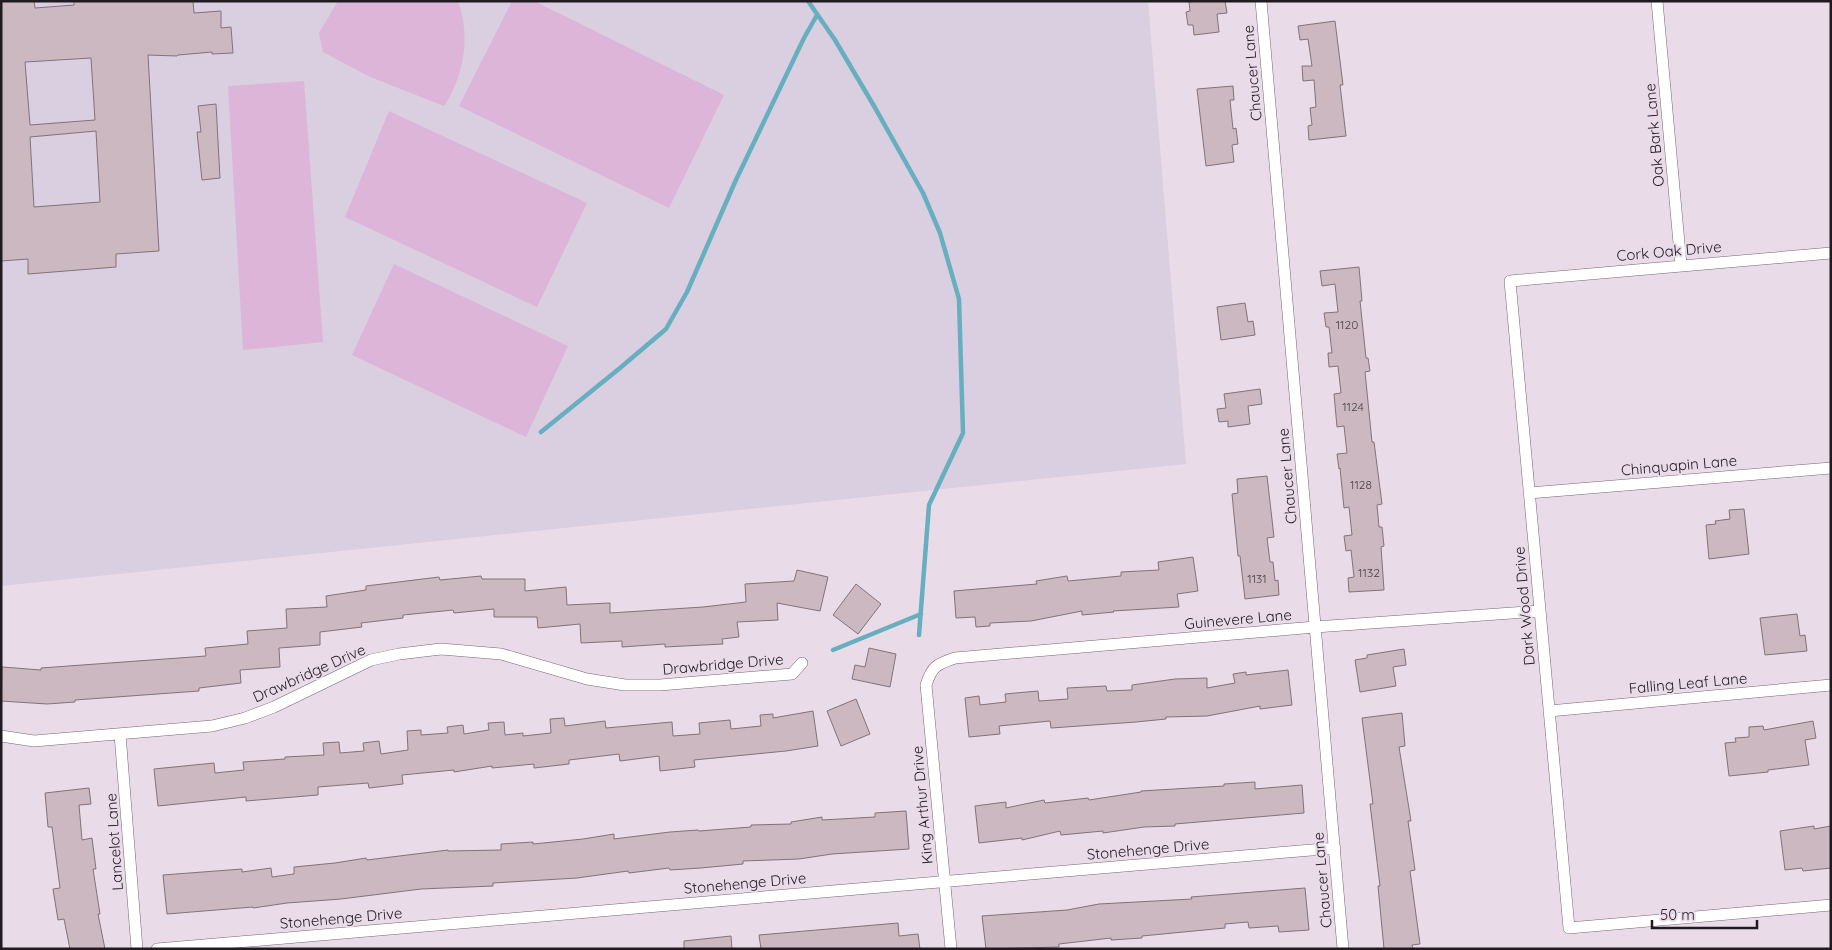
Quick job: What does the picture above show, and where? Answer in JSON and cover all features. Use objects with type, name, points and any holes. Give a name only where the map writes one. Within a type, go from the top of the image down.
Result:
[{"type":"street","name":"Chaucer Lane","points":[[1261,1],[1344,949]]},
{"type":"street","name":"Oak Bark Lane","points":[[1657,1],[1681,265]]},
{"type":"street","name":"Cork Oak Drive","points":[[1510,281],[1831,253]]},
{"type":"street","name":"Dark Wood Drive","points":[[1510,281],[1569,928],[1831,905]]},
{"type":"street","name":"Chinquapin Lane","points":[[1529,493],[1831,468]]},
{"type":"street","name":"Guinevere Lane","points":[[940,664],[956,658],[1316,627],[1540,611]]},
{"type":"street","name":"Drawbridge Drive","points":[[1,736],[34,740],[212,726],[245,718],[274,707],[371,660],[399,654],[441,649],[501,654],[587,679],[625,685],[660,685],[792,674],[802,663]]},
{"type":"street","name":"King Arthur Drive","points":[[940,664],[930,673],[926,685],[950,949]]},
{"type":"street","name":"Falling Leaf Lane","points":[[1549,711],[1831,685]]},
{"type":"street","name":"Lancelot Lane","points":[[120,734],[137,949]]},
{"type":"street","name":"Stonehenge Drive","points":[[157,949],[1335,848]]},
{"type":"shaded area","points":[[1,1],[1148,1],[1186,464],[1,586]]},
{"type":"shaded area","points":[[338,1],[458,1],[462,14],[465,42],[461,69],[444,106],[370,77],[323,52],[319,33]]},
{"type":"shaded area","points":[[512,1],[534,1],[724,95],[669,208],[459,106]]},
{"type":"shaded area","points":[[304,81],[323,342],[243,350],[228,86]]},
{"type":"shaded area","points":[[389,111],[587,203],[537,307],[345,217]]},
{"type":"shaded area","points":[[394,264],[568,346],[526,437],[352,355]]},
{"type":"building","points":[[1,1],[34,1],[35,8],[74,5],[74,1],[193,1],[194,13],[221,11],[221,28],[231,27],[233,53],[212,54],[212,52],[177,56],[148,55],[159,251],[116,254],[116,267],[28,274],[28,259],[1,261]],"holes":[[[91,58],[95,120],[30,125],[25,62]],[[96,131],[100,202],[34,207],[30,137]]]},
{"type":"building","points":[[1225,1],[1227,13],[1217,14],[1219,32],[1194,35],[1193,25],[1188,25],[1186,12],[1190,11],[1189,2]]},
{"type":"building","points":[[1335,21],[1343,85],[1340,85],[1346,136],[1309,140],[1308,126],[1312,125],[1310,108],[1316,107],[1314,80],[1303,81],[1302,66],[1312,66],[1308,39],[1300,40],[1298,26]]},
{"type":"building","points":[[1233,86],[1234,100],[1230,100],[1233,129],[1236,128],[1238,144],[1232,145],[1234,162],[1206,166],[1197,89]]},
{"type":"building","points":[[216,104],[220,178],[202,180],[197,132],[201,132],[198,106]]},
{"type":"building","points":[[1359,267],[1362,301],[1360,301],[1366,358],[1368,358],[1370,371],[1365,372],[1372,442],[1374,442],[1382,504],[1377,505],[1379,527],[1382,527],[1384,546],[1381,547],[1384,590],[1349,592],[1348,578],[1354,577],[1351,550],[1346,551],[1344,536],[1352,535],[1349,507],[1344,508],[1337,454],[1347,453],[1344,426],[1337,427],[1334,394],[1341,393],[1338,366],[1329,367],[1328,353],[1332,353],[1329,327],[1326,327],[1324,313],[1338,312],[1335,284],[1322,286],[1320,271]]},
{"type":"building","points":[[1245,303],[1248,322],[1253,321],[1255,335],[1221,340],[1217,307]]},
{"type":"building","points":[[1260,389],[1262,404],[1248,406],[1250,424],[1228,427],[1228,421],[1219,422],[1217,409],[1226,408],[1224,394]]},
{"type":"building","points":[[1267,476],[1274,537],[1267,538],[1270,562],[1273,562],[1275,581],[1278,580],[1279,595],[1245,599],[1240,556],[1238,556],[1232,494],[1238,493],[1237,479]]},
{"type":"building","points":[[1744,509],[1749,554],[1709,559],[1706,525],[1716,524],[1715,521],[1730,519],[1729,510]]},
{"type":"building","points":[[1193,557],[1198,591],[1177,594],[1179,607],[1082,615],[1082,611],[1031,621],[990,623],[990,626],[976,627],[975,617],[956,618],[954,591],[1037,584],[1036,581],[1067,576],[1068,581],[1121,576],[1121,572],[1159,570],[1158,562]]},
{"type":"building","points":[[797,570],[828,577],[820,611],[777,603],[778,620],[737,622],[739,637],[722,639],[723,644],[665,647],[665,644],[622,647],[622,641],[581,643],[580,624],[538,628],[537,617],[494,617],[494,609],[454,613],[453,610],[403,615],[403,618],[361,623],[362,627],[320,632],[320,645],[279,648],[280,667],[240,670],[241,683],[199,688],[199,691],[75,700],[75,702],[47,704],[1,701],[2,667],[41,670],[41,668],[206,656],[205,648],[248,644],[247,631],[287,628],[286,609],[327,607],[326,596],[366,590],[366,586],[439,577],[440,580],[481,576],[482,579],[525,579],[525,591],[566,587],[567,605],[610,603],[610,613],[703,607],[746,602],[745,584],[794,581]]},
{"type":"building","points":[[856,584],[881,604],[858,634],[833,615]]},
{"type":"building","points":[[1797,614],[1800,636],[1805,635],[1807,651],[1765,655],[1760,618]]},
{"type":"building","points":[[869,648],[896,654],[890,687],[852,679],[855,665],[865,667]]},
{"type":"building","points":[[1404,649],[1406,665],[1393,667],[1396,686],[1360,692],[1355,660],[1367,658],[1367,655]]},
{"type":"building","points":[[1288,670],[1292,705],[1260,709],[1260,706],[1207,716],[1166,717],[1166,719],[1136,722],[1051,728],[1050,721],[999,726],[1000,734],[969,737],[965,698],[979,696],[980,705],[1006,702],[1005,694],[1038,691],[1039,701],[1068,699],[1067,688],[1106,686],[1107,691],[1132,690],[1132,685],[1175,679],[1207,678],[1207,688],[1235,683],[1233,674],[1246,672],[1246,675]]},
{"type":"building","points":[[856,699],[870,734],[841,746],[827,711]]},
{"type":"building","points":[[813,711],[818,746],[694,760],[695,767],[660,771],[659,756],[620,761],[619,754],[569,760],[569,764],[534,768],[534,764],[492,768],[492,766],[454,772],[454,770],[402,775],[403,784],[369,788],[368,783],[318,787],[318,795],[246,801],[246,797],[158,806],[154,769],[214,763],[215,773],[244,770],[243,762],[324,755],[323,743],[339,742],[340,753],[364,751],[363,743],[379,741],[381,754],[408,750],[407,731],[421,730],[421,735],[448,733],[447,727],[463,725],[464,734],[489,730],[488,723],[504,722],[505,735],[523,733],[523,736],[551,733],[550,719],[564,718],[565,726],[605,721],[606,728],[672,722],[673,736],[700,734],[699,723],[730,720],[731,729],[761,726],[760,715],[773,714],[773,718]]},
{"type":"building","points":[[1402,713],[1405,746],[1399,747],[1411,821],[1408,821],[1415,870],[1410,871],[1420,944],[1412,945],[1413,949],[1384,949],[1378,886],[1380,886],[1370,804],[1373,804],[1362,718]]},
{"type":"building","points":[[1813,721],[1816,738],[1805,740],[1809,765],[1729,776],[1725,743],[1736,742],[1735,738],[1749,737],[1749,727],[1763,726],[1764,730]]},
{"type":"building","points":[[1255,782],[1255,789],[1302,785],[1304,813],[1175,824],[1175,826],[1144,827],[1103,833],[1103,831],[1061,835],[1060,831],[1022,840],[1022,838],[979,843],[975,806],[1006,802],[1006,808],[1044,800],[1045,803],[1088,798],[1089,800],[1141,791],[1224,786],[1224,784]]},
{"type":"building","points":[[89,788],[91,804],[79,805],[82,840],[92,838],[96,869],[93,869],[100,914],[98,914],[105,949],[70,949],[64,919],[58,920],[53,889],[60,888],[52,827],[48,827],[45,793]]},
{"type":"building","points":[[906,811],[909,849],[832,854],[799,859],[743,861],[743,864],[701,868],[670,870],[669,868],[577,878],[493,883],[493,886],[421,889],[253,908],[167,914],[163,875],[242,869],[242,872],[271,868],[272,877],[294,874],[294,867],[366,858],[367,860],[448,850],[501,850],[501,844],[533,842],[533,844],[614,834],[614,839],[670,832],[751,827],[751,825],[791,824],[791,822],[822,817],[822,820],[875,817],[875,813]]},
{"type":"building","points":[[1814,826],[1814,829],[1831,826],[1831,868],[1803,871],[1802,868],[1785,870],[1780,831]]},
{"type":"building","points":[[1305,888],[1309,930],[1279,932],[1278,926],[1249,928],[1248,922],[1225,924],[1225,928],[1142,936],[1142,938],[1111,940],[1111,938],[1059,944],[1059,947],[986,949],[982,916],[1067,910],[1099,904],[1192,899],[1191,897]]},
{"type":"building","points":[[898,923],[899,936],[918,934],[920,949],[761,949],[759,935]]},
{"type":"building","points":[[731,936],[732,949],[684,949],[684,941]]},
{"type":"waterway","points":[[808,1],[835,40],[923,193],[940,233],[959,299],[963,433],[929,505],[919,635]]},
{"type":"waterway","points":[[541,432],[666,329],[687,292],[735,182],[804,38],[817,15]]},
{"type":"waterway","points":[[833,650],[921,614]]}]
